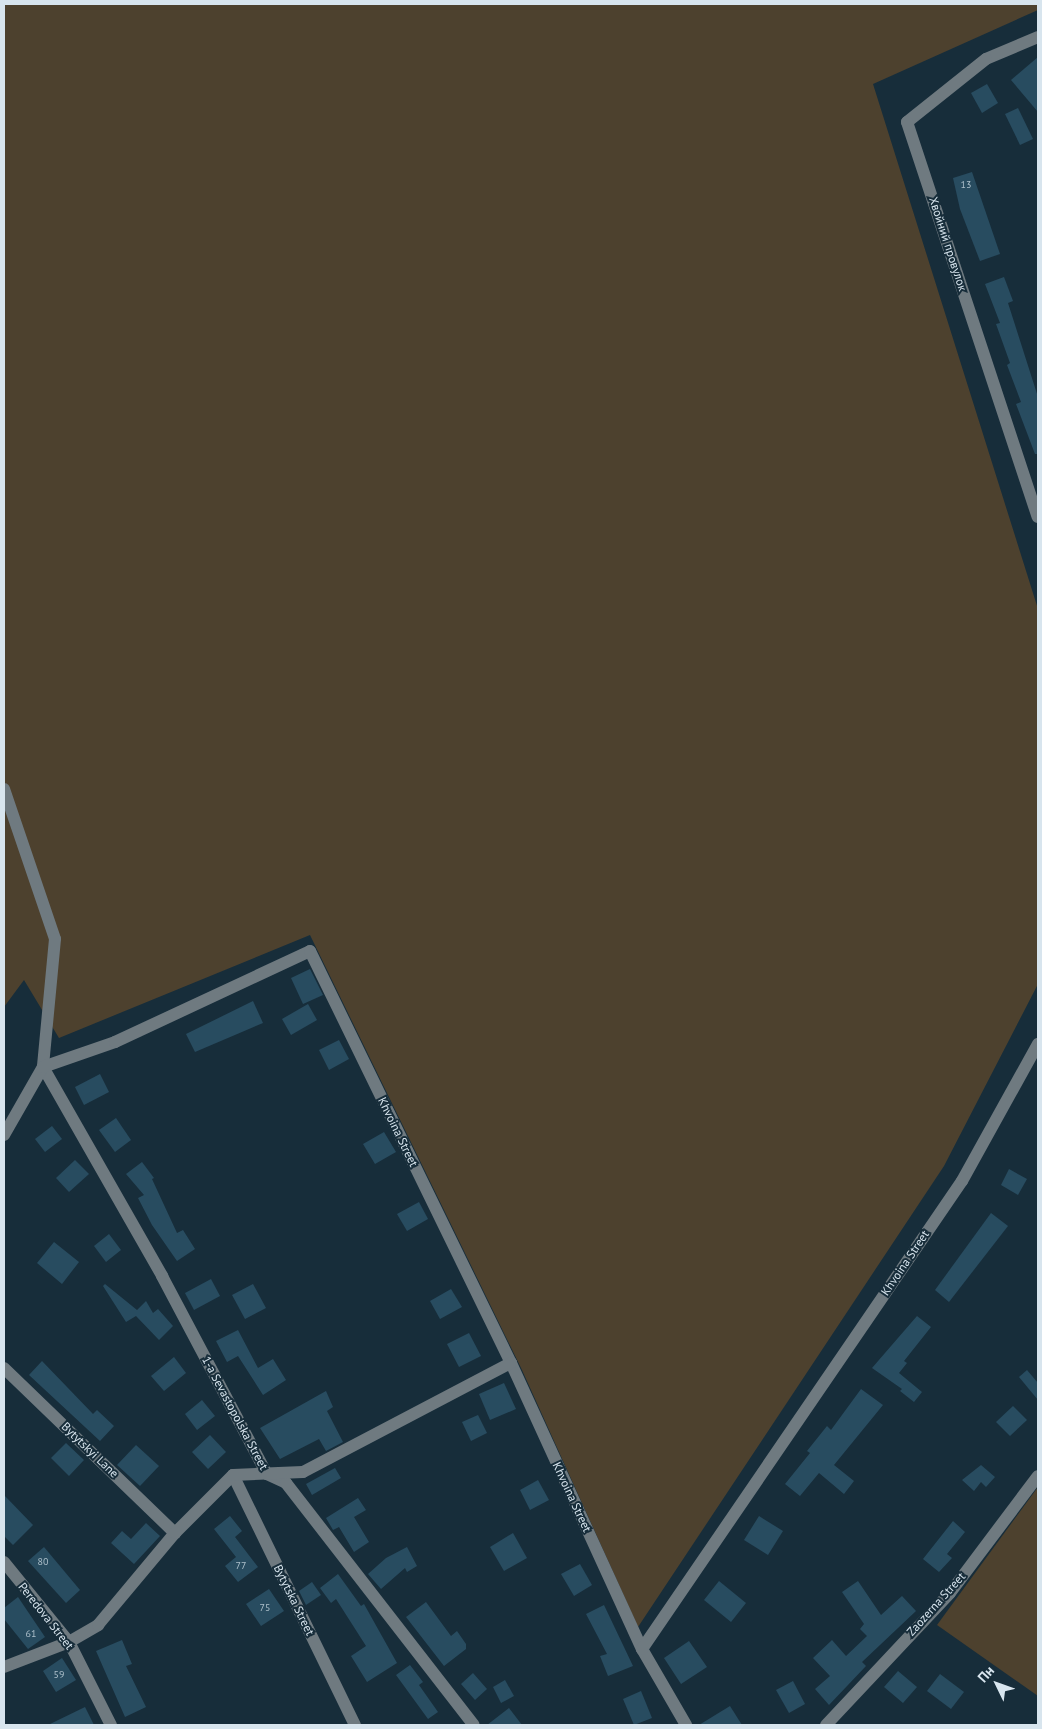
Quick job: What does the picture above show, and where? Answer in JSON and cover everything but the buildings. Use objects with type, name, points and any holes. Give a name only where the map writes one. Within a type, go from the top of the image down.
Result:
[{"type":"street","name":"Хвойний провулок","points":[[1038,37],[986,59],[907,122],[1038,517]]},
{"type":"street","points":[[4,789],[55,938],[43,1067],[4,1135]]},
{"type":"street","name":"Khvoina Street","points":[[43,1067],[115,1042],[310,951],[511,1363],[642,1649],[686,1725]]},
{"type":"street","name":"Khvoina Street","points":[[642,1649],[962,1181],[1038,1044]]},
{"type":"street","name":"1-a Sevastopolska Street","points":[[43,1067],[162,1276],[266,1474],[286,1483],[474,1725]]},
{"type":"street","points":[[4,1668],[69,1642],[98,1625],[175,1533],[233,1475],[302,1472],[511,1363]]},
{"type":"street","name":"Bytytskyi Lane","points":[[4,1368],[175,1533]]},
{"type":"street","name":"Bytytska Street","points":[[233,1475],[354,1725]]},
{"type":"street","name":"Zaozerna Street","points":[[826,1725],[950,1593],[1038,1476]]},
{"type":"street","name":"Peredova Street","points":[[4,1562],[69,1642],[110,1725]]},
{"type":"shaded area","points":[[4,4],[1038,4],[1038,10],[873,84],[1038,609],[1038,984],[944,1166],[638,1627],[522,1370],[310,935],[59,1038],[24,980],[4,1007]]},
{"type":"shaded area","points":[[1038,1487],[1038,1696],[937,1625]]}]
